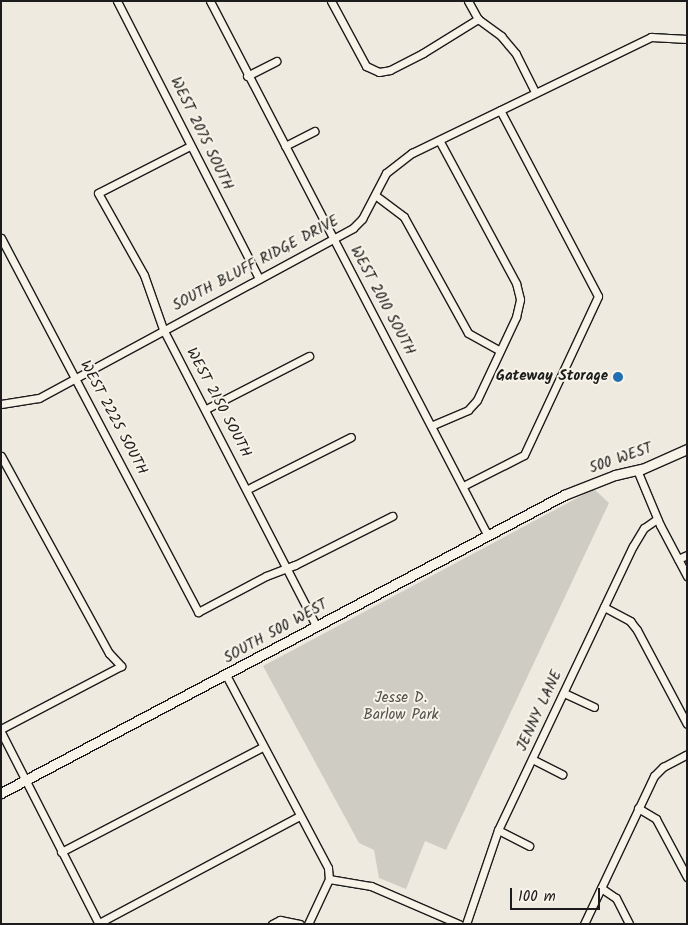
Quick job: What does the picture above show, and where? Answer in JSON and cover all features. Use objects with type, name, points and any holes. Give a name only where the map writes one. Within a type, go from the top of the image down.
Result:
[{"type":"street","name":"WEST 2075 SOUTH","points":[[117,1],[175,109],[190,146],[259,279]]},
{"type":"street","name":"WEST 2010 SOUTH","points":[[210,1],[247,76],[433,425],[487,534]]},
{"type":"street","points":[[331,1],[366,66],[371,70],[392,69],[454,36],[478,19]]},
{"type":"street","points":[[468,1],[478,19],[500,36],[516,54],[535,92]]},
{"type":"street","name":"SOUTH BLUFF RIDGE DRIVE","points":[[1,404],[40,398],[334,239],[362,219],[392,167],[439,140],[651,37],[687,39]]},
{"type":"street","points":[[247,76],[276,60]]},
{"type":"street","points":[[463,486],[524,456],[598,296],[500,110]]},
{"type":"street","points":[[285,146],[314,131]]},
{"type":"street","points":[[433,425],[474,405],[520,299],[516,283],[439,140]]},
{"type":"street","name":"WEST 2150 SOUTH","points":[[190,146],[98,193],[144,275],[163,330],[248,489],[316,626]]},
{"type":"street","points":[[375,195],[404,217],[468,333],[499,350]]},
{"type":"street","name":"WEST 2225 SOUTH","points":[[1,238],[198,612],[266,576],[288,568]]},
{"type":"street","points":[[206,409],[309,356]]},
{"type":"street","points":[[248,489],[351,437]]},
{"type":"street","name":"500 WEST","points":[[564,495],[637,470],[687,449]]},
{"type":"street","points":[[1,456],[109,654],[121,666],[1,731],[61,852],[99,923],[299,816]]},
{"type":"street","points":[[637,470],[657,519],[687,576]]},
{"type":"street","name":"SOUTH 500 WEST","points":[[1,793],[226,675],[487,534],[564,495]]},
{"type":"street","points":[[288,568],[392,516]]},
{"type":"street","name":"JENNY LANE","points":[[466,924],[498,830],[604,607],[644,528],[657,519]]},
{"type":"street","points":[[678,559],[687,555]]},
{"type":"street","points":[[604,607],[630,621],[637,630],[687,724]]},
{"type":"street","points":[[226,675],[328,868],[329,879],[308,924]]},
{"type":"street","points":[[564,693],[594,707]]},
{"type":"street","points":[[61,852],[263,747]]},
{"type":"street","points":[[584,924],[654,776],[663,767],[687,754]]},
{"type":"street","points":[[532,759],[562,774]]},
{"type":"street","points":[[638,808],[652,813],[687,877]]},
{"type":"street","points":[[498,830],[529,846]]},
{"type":"street","points":[[329,879],[371,886],[459,924]]},
{"type":"street","points":[[601,888],[616,898],[629,924]]},
{"type":"street","points":[[272,924],[280,920],[300,924]]},
{"type":"green space","name":"Jesse D. Barlow Park","points":[[594,489],[609,503],[446,850],[425,841],[406,889],[379,878],[374,850],[359,843],[263,666]]},
{"type":"place","name":"Gateway Storage","points":[[618,377]]}]
